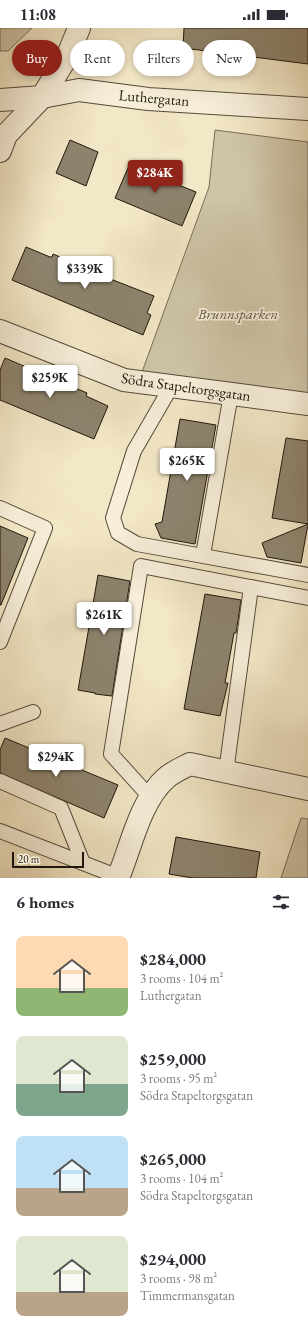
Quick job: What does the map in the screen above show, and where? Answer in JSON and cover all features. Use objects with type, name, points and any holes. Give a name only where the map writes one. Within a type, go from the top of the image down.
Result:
[{"type":"street","points":[[0,151],[6,134],[42,97],[68,55],[79,28]]},
{"type":"street","name":"Luthergatan","points":[[0,100],[42,97],[79,90],[148,99],[308,109]]},
{"type":"street","name":"Södra Stapeltorgsgatan","points":[[0,331],[124,380],[308,404]]},
{"type":"street","points":[[118,877],[150,797],[166,778],[190,764],[308,789]]},
{"type":"lane","points":[[171,387],[134,452],[113,518],[118,533],[137,544],[308,574]]},
{"type":"lane","points":[[203,556],[231,394]]},
{"type":"lane","points":[[0,508],[45,528],[0,642]]},
{"type":"lane","points":[[150,797],[112,754],[141,566],[308,598]]},
{"type":"lane","points":[[226,772],[251,587]]},
{"type":"lane","points":[[0,724],[32,712]]},
{"type":"lane","points":[[0,781],[60,808],[83,862]]},
{"type":"lane","points":[[0,831],[83,862],[118,877]]},
{"type":"green space","points":[[0,28],[32,28],[19,40],[12,40],[12,47],[8,51],[0,51]]},
{"type":"green space","name":"Brunnsparken","points":[[215,130],[308,142],[308,396],[142,372],[209,187]]},
{"type":"green space","points":[[301,818],[308,819],[308,878],[281,878]]},
{"type":"building","points":[[184,28],[308,28],[308,64],[256,57],[256,40],[202,40],[202,50],[194,49],[194,40],[183,40]]},
{"type":"building","points":[[70,140],[98,152],[86,186],[56,173]]},
{"type":"building","points":[[131,161],[175,180],[174,182],[176,184],[196,192],[182,226],[115,198]]},
{"type":"building","points":[[26,247],[50,257],[52,257],[53,254],[96,272],[95,273],[154,296],[147,313],[151,315],[143,335],[12,280]]},
{"type":"building","points":[[5,358],[87,393],[86,396],[108,406],[94,439],[0,400],[0,370]]},
{"type":"building","points":[[180,419],[216,425],[195,544],[161,538],[155,524],[162,522]]},
{"type":"building","points":[[286,438],[308,441],[308,524],[272,518]]},
{"type":"building","points":[[308,524],[301,563],[267,557],[262,543]]},
{"type":"building","points":[[0,526],[28,538],[1,605],[0,605]]},
{"type":"building","points":[[98,575],[130,581],[112,696],[78,690]]},
{"type":"building","points":[[205,594],[241,600],[236,633],[234,633],[225,683],[228,683],[220,716],[184,709]]},
{"type":"building","points":[[5,738],[118,785],[104,818],[0,773],[0,750]]},
{"type":"building","points":[[176,837],[260,852],[256,878],[193,878],[169,874]]}]
